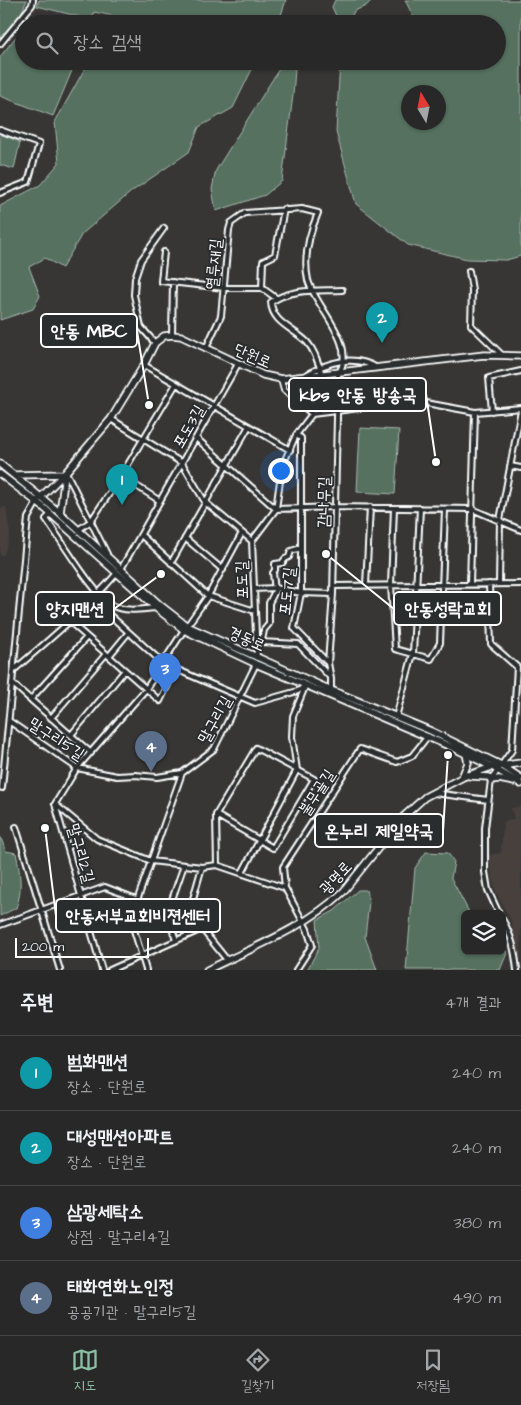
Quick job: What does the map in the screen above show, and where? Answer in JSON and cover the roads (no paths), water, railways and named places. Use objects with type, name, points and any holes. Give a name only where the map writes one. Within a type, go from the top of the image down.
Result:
[{"type":"street","points":[[24,15],[32,5],[33,0]]},
{"type":"street","points":[[0,44],[15,26]]},
{"type":"street","points":[[0,130],[39,144],[28,182],[0,193]]},
{"type":"street","points":[[262,288],[263,261],[274,255],[284,209]]},
{"type":"street","name":"열루재길","points":[[206,348],[222,316],[231,223],[245,213],[284,209],[302,209],[318,212],[310,233],[307,252],[306,271],[312,292]]},
{"type":"street","points":[[155,343],[140,327],[134,295],[135,278],[141,260],[164,228]]},
{"type":"street","points":[[164,252],[161,281],[224,288],[262,288],[276,298]]},
{"type":"street","points":[[469,271],[473,297],[471,325],[502,355]]},
{"type":"street","points":[[2,788],[28,518],[39,500],[66,473],[111,419],[144,365],[155,343],[164,336],[172,335],[174,282]]},
{"type":"street","points":[[322,375],[314,352],[308,343],[287,325],[281,323],[274,315],[271,302],[292,292],[342,290]]},
{"type":"street","points":[[312,292],[341,341],[343,361]]},
{"type":"street","name":"단원로","points":[[172,335],[180,336],[264,376],[281,379],[338,374],[484,355],[521,356]]},
{"type":"street","points":[[303,377],[319,367],[343,361],[364,362],[376,368]]},
{"type":"street","name":"감나무길","points":[[331,690],[328,663],[333,594],[338,374],[343,367],[343,361]]},
{"type":"street","name":"포도3길","points":[[14,670],[70,622],[119,571],[238,364]]},
{"type":"street","points":[[144,365],[290,450]]},
{"type":"street","points":[[492,411],[489,378],[521,371]]},
{"type":"street","points":[[281,379],[284,390],[312,414],[415,401],[475,412],[521,409],[500,520],[499,584]]},
{"type":"street","points":[[78,530],[91,521],[144,439],[176,384]]},
{"type":"street","points":[[470,584],[475,412]]},
{"type":"street","name":"포도길","points":[[257,661],[252,541],[276,509],[284,462],[296,435],[312,414]]},
{"type":"street","points":[[111,419],[182,463],[205,502],[252,541]]},
{"type":"street","points":[[171,563],[249,426]]},
{"type":"street","name":"포도7길","points":[[296,435],[301,438],[302,507],[301,593],[294,628],[328,663]]},
{"type":"street","points":[[196,438],[276,509],[302,507],[472,509],[521,530]]},
{"type":"street","name":"경동로","points":[[0,464],[14,475],[51,514],[186,628]]},
{"type":"street","points":[[510,466],[521,468]]},
{"type":"street","points":[[14,475],[66,473]]},
{"type":"street","points":[[60,513],[66,473]]},
{"type":"street","points":[[66,473],[110,559]]},
{"type":"street","name":"경동로","points":[[0,474],[60,513],[110,559],[119,571],[156,608],[186,628],[497,767]]},
{"type":"street","points":[[121,476],[160,501]]},
{"type":"street","points":[[366,585],[370,507]]},
{"type":"street","points":[[394,508],[391,585],[395,649],[431,659],[440,643],[445,508]]},
{"type":"street","points":[[396,717],[413,654],[420,508]]},
{"type":"street","points":[[51,514],[46,519],[98,594],[113,606],[128,610],[156,608]]},
{"type":"street","name":"말구리2길","points":[[102,970],[54,804],[77,768],[146,689],[164,664],[208,596],[242,533]]},
{"type":"street","points":[[141,534],[208,596],[255,611]]},
{"type":"street","points":[[185,538],[222,570]]},
{"type":"street","points":[[262,641],[264,630],[269,624],[269,603],[275,591],[273,573],[275,564],[282,563],[289,557],[291,551],[301,548]]},
{"type":"street","points":[[489,584],[491,644],[519,666],[512,750],[497,767],[491,780],[488,800],[485,872],[488,890],[497,910]]},
{"type":"street","points":[[333,586],[521,584]]},
{"type":"street","points":[[254,588],[275,588],[301,593],[333,594]]},
{"type":"street","points":[[93,600],[164,664],[255,703],[298,691],[307,682]]},
{"type":"street","points":[[70,622],[160,701],[176,669]]},
{"type":"street","points":[[51,718],[128,633]]},
{"type":"street","points":[[30,700],[87,637]]},
{"type":"street","points":[[256,642],[298,644],[331,679]]},
{"type":"street","name":"말구리길","points":[[182,773],[214,749],[257,661]]},
{"type":"street","points":[[71,735],[125,670]]},
{"type":"street","points":[[242,873],[297,770],[292,737],[293,716],[307,682]]},
{"type":"street","name":"경동로","points":[[307,682],[431,731],[497,767],[520,782]]},
{"type":"street","points":[[12,684],[91,753]]},
{"type":"street","name":"말구리5길","points":[[9,721],[77,768],[117,776],[135,775],[157,778],[182,773]]},
{"type":"street","name":"불무골길","points":[[296,970],[312,945],[303,922],[285,888],[282,867],[360,749],[397,762],[412,756],[428,736]]},
{"type":"street","points":[[216,815],[273,848],[314,779],[256,748],[216,815],[217,865]]},
{"type":"street","points":[[466,754],[468,763],[462,777],[489,777],[491,780],[499,779],[520,782]]},
{"type":"street","name":"광명로","points":[[207,970],[303,922],[330,903],[343,892],[409,810],[432,793],[462,777],[497,767],[521,763]]},
{"type":"street","points":[[146,970],[134,930],[132,915],[136,899],[182,773]]},
{"type":"street","points":[[432,793],[488,800]]},
{"type":"street","points":[[54,804],[97,839],[151,861],[202,867],[217,865],[285,888]]},
{"type":"street","points":[[16,827],[60,970]]},
{"type":"street","points":[[176,940],[167,914],[184,865]]},
{"type":"street","points":[[202,867],[190,909],[202,929],[227,960]]},
{"type":"street","points":[[0,925],[105,887],[136,899]]},
{"type":"street","points":[[506,926],[515,952],[517,970]]},
{"type":"street","points":[[110,970],[202,929]]},
{"type":"place","name":"대성맨션아파트","points":[[382,343]]},
{"type":"place","name":"안동 MBC","points":[[149,405]]},
{"type":"place","name":"kbs 안동 방송국","points":[[436,462]]},
{"type":"place","name":"범화맨션","points":[[122,505]]},
{"type":"place","name":"안동성락교회","points":[[326,554]]},
{"type":"place","name":"양지맨션","points":[[161,574]]},
{"type":"place","name":"삼광세탁소","points":[[165,694]]},
{"type":"place","name":"온누리 제일약국","points":[[448,755]]},
{"type":"place","name":"태화연화노인정","points":[[151,772]]},
{"type":"place","name":"안동서부교회비젼센터","points":[[45,828]]}]
